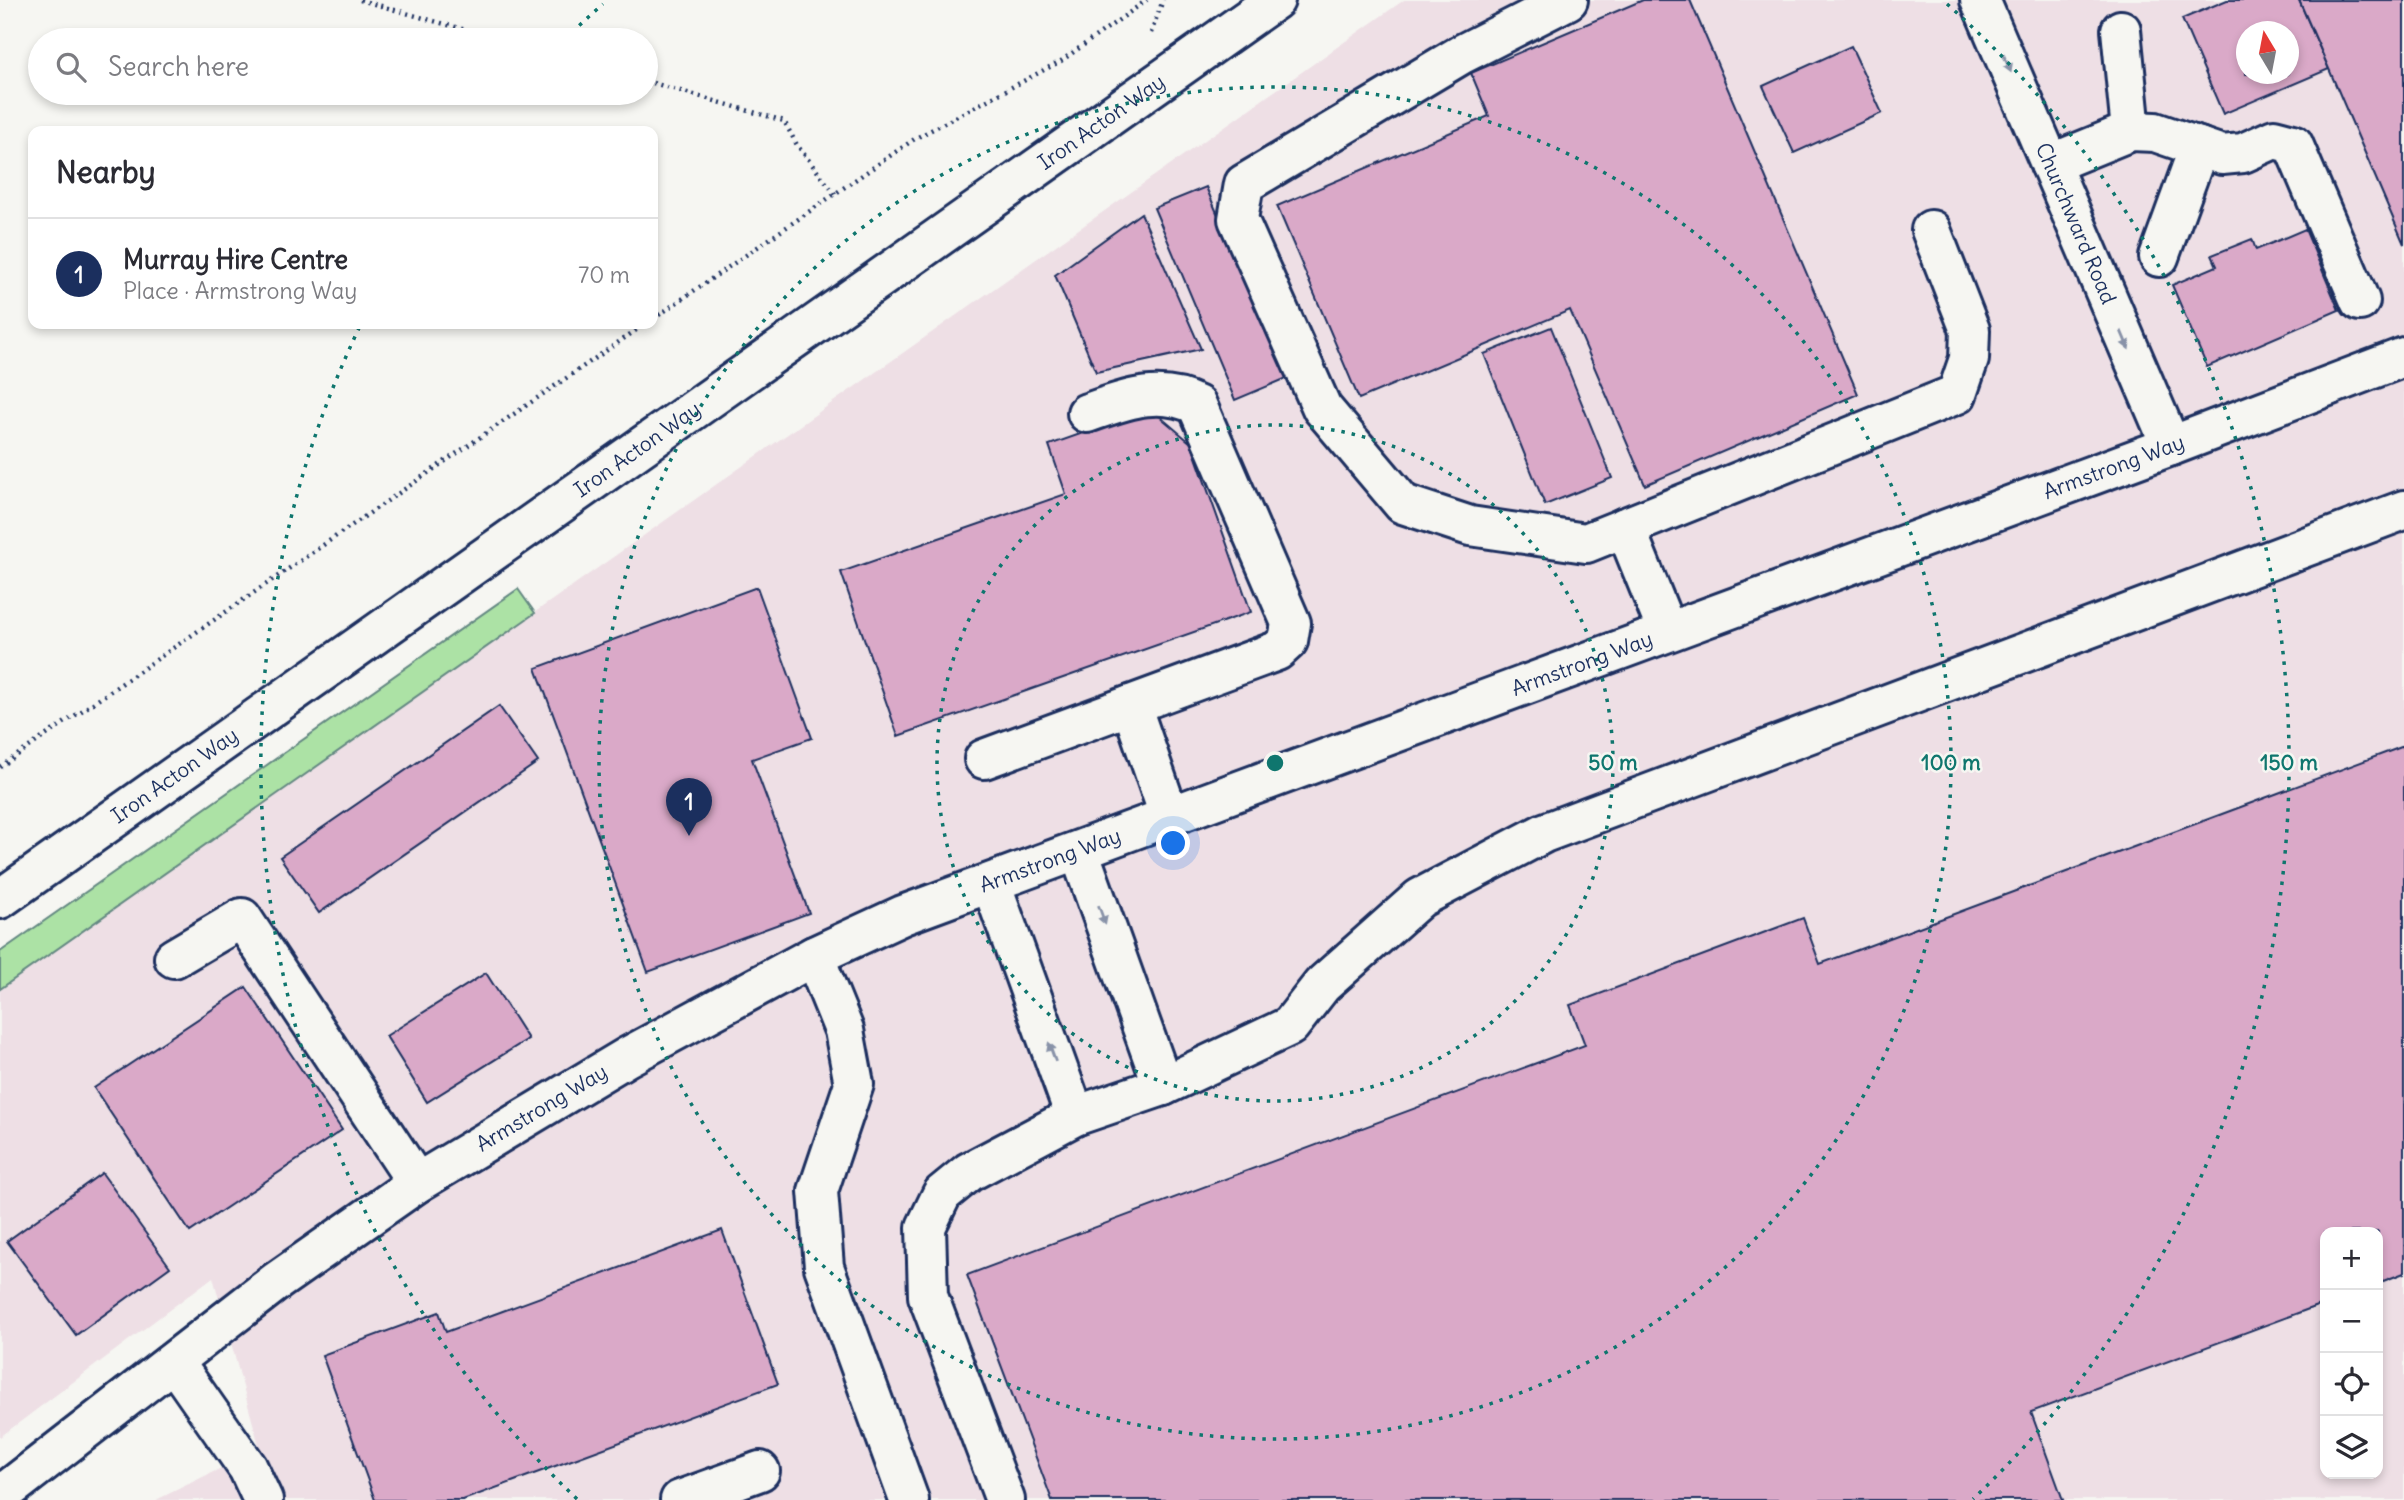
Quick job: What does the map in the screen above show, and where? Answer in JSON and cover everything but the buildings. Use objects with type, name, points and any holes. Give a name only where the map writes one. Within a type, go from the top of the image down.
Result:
[{"type":"street","name":"Iron Acton Way","points":[[0,899],[1275,0]]},
{"type":"street","points":[[1568,0],[1462,54],[1244,184],[1238,219],[1322,408],[1403,504],[1470,526],[1586,543],[1957,394],[1969,359],[1970,330],[1931,230]]},
{"type":"street","name":"Churchward Road","points":[[1980,0],[2171,446]]},
{"type":"street","points":[[2121,30],[2131,131]]},
{"type":"street","points":[[2050,163],[2131,131],[2155,132],[2222,155],[2243,153],[2274,139],[2293,144],[2360,301]]},
{"type":"street","points":[[2159,257],[2199,147]]},
{"type":"street","name":"Armstrong Way","points":[[6,1480],[174,1362],[277,1281],[417,1183],[626,1057],[814,956],[903,915],[2171,446],[2404,357]]},
{"type":"street","points":[[984,760],[1277,651],[1288,641],[1291,623],[1197,405],[1177,396],[1134,397],[1087,413]]},
{"type":"street","points":[[1005,1500],[928,1296],[926,1227],[942,1194],[969,1172],[1075,1116],[1163,1086],[1290,1026],[1322,985],[1420,898],[1545,833],[2404,510]]},
{"type":"street","points":[[1625,527],[1667,631]]},
{"type":"street","points":[[1131,705],[1170,818]]},
{"type":"street","points":[[1079,850],[1163,1086]]},
{"type":"street","points":[[991,883],[1075,1116]]},
{"type":"street","points":[[174,958],[242,918],[417,1183]]},
{"type":"street","points":[[814,956],[844,1030],[854,1084],[818,1191],[824,1267],[909,1500]]},
{"type":"street","points":[[174,1362],[248,1468],[263,1500]]},
{"type":"street","points":[[680,1500],[760,1471]]},
{"type":"path","points":[[360,0],[459,28]]},
{"type":"path","points":[[658,316],[916,138],[1061,61],[1147,0]]},
{"type":"path","points":[[658,84],[784,121],[797,145],[835,194]]},
{"type":"path","points":[[0,767],[638,329]]},
{"type":"shaded area","points":[[1404,0],[2404,0],[2404,1500],[156,1500],[260,1449],[213,1277],[0,1437],[0,989]]},
{"type":"green space","points":[[518,589],[535,613],[0,989],[0,952]]},
{"type":"place","name":"Murray Hire Centre","points":[[689,836]]}]
